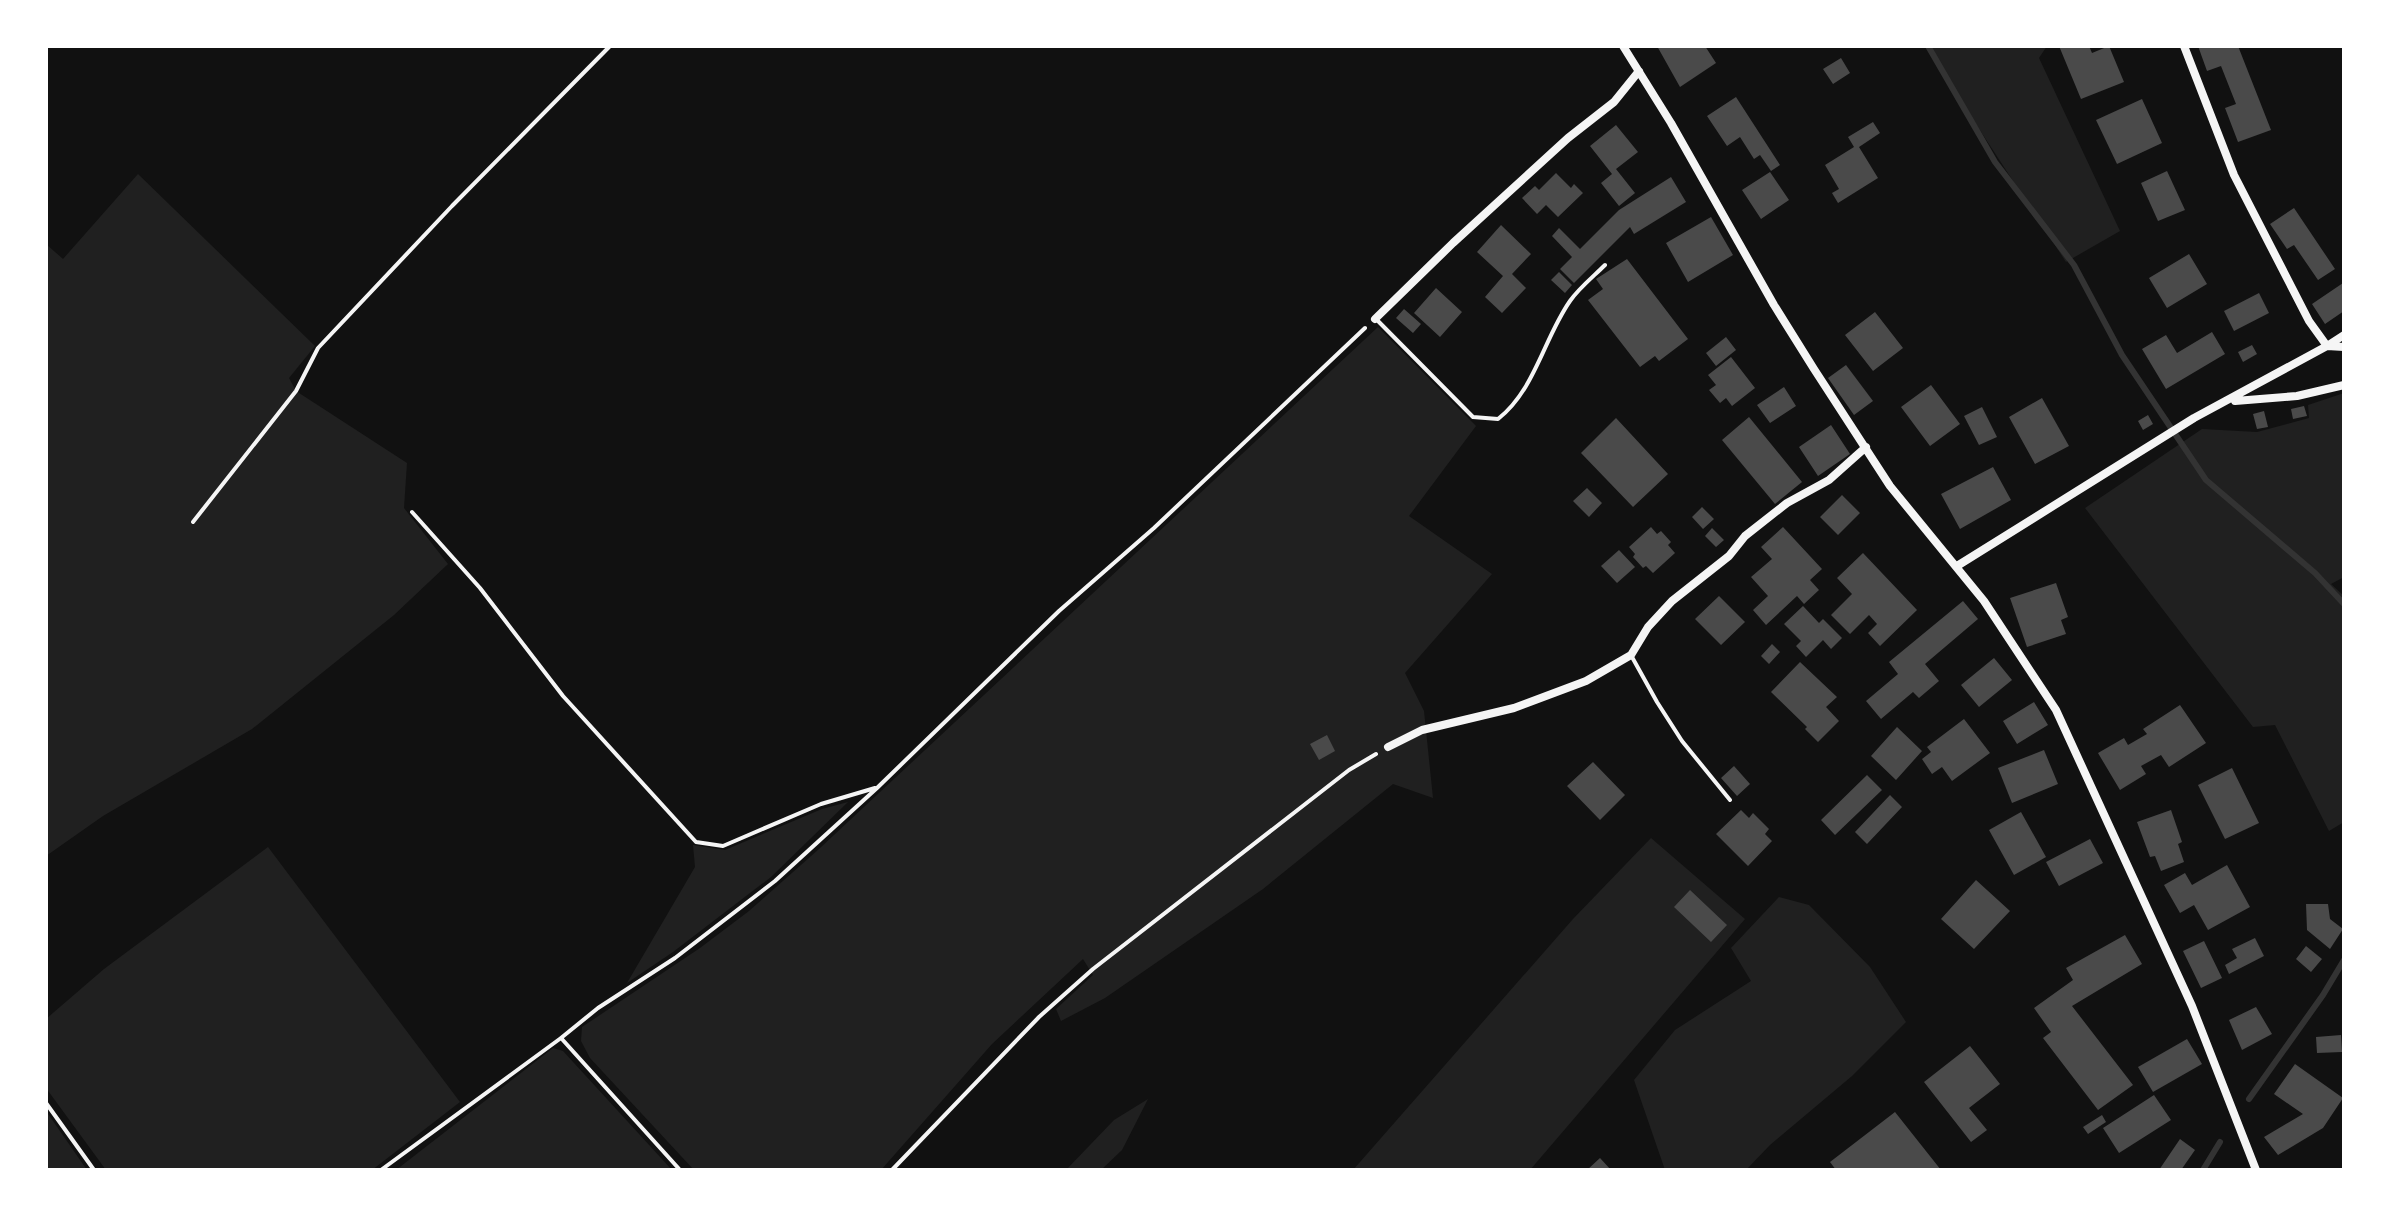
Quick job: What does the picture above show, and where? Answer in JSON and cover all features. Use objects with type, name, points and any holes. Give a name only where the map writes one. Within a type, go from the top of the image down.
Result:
[{"type":"street","points":[[1623,46],[1781,316],[1890,486],[1957,566],[2056,710],[2192,1006],[2256,1170]]},
{"type":"street","points":[[2184,46],[2234,175],[2309,321],[2327,346]]},
{"type":"street","points":[[1375,319],[1568,138],[1614,102],[1639,71]]},
{"type":"street","points":[[1957,566],[2148,445],[2344,335]]},
{"type":"street","points":[[2327,346],[2344,347]]},
{"type":"street","points":[[2229,401],[2297,396],[2344,385]]},
{"type":"street","points":[[1388,747],[1422,730],[1529,703],[1586,681],[1631,655],[1648,627],[1672,601],[1729,556],[1745,536],[1787,503],[1829,480],[1866,447]]},
{"type":"lane","points":[[1375,319],[1473,417],[1498,419],[1511,409],[1571,299],[1605,265]]},
{"type":"lane","points":[[1631,655],[1682,741],[1730,800]]},
{"type":"path","points":[[193,522],[296,391],[318,348],[608,47]]},
{"type":"path","points":[[381,1170],[598,1008],[675,958],[812,848],[1059,611],[1154,528],[1375,319]]},
{"type":"path","points":[[412,512],[480,588],[563,696],[696,842],[723,846],[821,804],[877,788]]},
{"type":"path","points":[[892,1170],[1039,1017],[1093,969],[1349,770],[1388,747]]},
{"type":"path","points":[[561,1038],[680,1170]]},
{"type":"path","points":[[46,1103],[94,1170]]},
{"type":"shaded area","points":[[1925,46],[2047,46],[2039,58],[2120,231],[2066,262]]},
{"type":"shaded area","points":[[138,174],[315,346],[289,378],[296,391],[407,463],[404,508],[448,564],[394,615],[252,729],[103,816],[46,856],[46,244],[63,259]]},
{"type":"shaded area","points":[[1378,327],[1476,426],[1409,516],[1492,574],[1405,673],[1424,711],[1433,798],[1393,784],[1263,889],[1105,998],[1061,1021],[1056,1009],[1093,975],[1083,959],[992,1044],[881,1170],[694,1170],[590,1058],[581,1041],[582,1027],[700,948],[749,911]]},
{"type":"shaded area","points":[[2344,393],[2344,577],[2331,584],[2344,596],[2344,822],[2329,831],[2275,725],[2253,727],[2085,508],[2202,429],[2257,432],[2309,418],[2308,405]]},
{"type":"shaded area","points":[[848,802],[771,877],[627,983],[695,867],[693,845],[725,850],[822,809]]},
{"type":"shaded area","points":[[1651,838],[1745,919],[1530,1170],[1353,1170],[1573,919]]},
{"type":"shaded area","points":[[268,847],[460,1102],[372,1170],[106,1170],[46,1088],[46,1019],[104,969]]},
{"type":"shaded area","points":[[1779,897],[1809,905],[1870,967],[1906,1022],[1852,1076],[1770,1145],[1746,1170],[1665,1170],[1634,1080],[1675,1030],[1751,981],[1731,948]]},
{"type":"shaded area","points":[[553,1048],[563,1051],[672,1170],[396,1170]]},
{"type":"shaded area","points":[[1148,1099],[1122,1150],[1101,1170],[1066,1170],[1114,1120]]},
{"type":"shaded area","points":[[46,1111],[87,1170],[46,1170]]},
{"type":"building","points":[[1657,46],[1705,46],[1716,63],[1680,87]]},
{"type":"building","points":[[2059,46],[2089,46],[2092,53],[2109,46],[2124,82],[2081,99]]},
{"type":"building","points":[[2198,46],[2238,46],[2271,130],[2238,142],[2225,108],[2236,104],[2221,66],[2207,71]]},
{"type":"building","points":[[1841,58],[1850,73],[1833,84],[1823,69]]},
{"type":"building","points":[[1736,97],[1780,165],[1771,171],[1760,155],[1754,159],[1740,137],[1727,146],[1707,116]]},
{"type":"building","points":[[2142,99],[2162,143],[2117,164],[2096,120]]},
{"type":"building","points":[[1873,122],[1880,133],[1859,147],[1878,178],[1838,203],[1832,193],[1839,189],[1825,165],[1854,147],[1848,137]]},
{"type":"building","points":[[1616,125],[1638,152],[1616,169],[1635,193],[1619,206],[1601,183],[1612,174],[1590,146]]},
{"type":"building","points":[[2167,171],[2185,210],[2158,221],[2141,183]]},
{"type":"building","points":[[1770,172],[1789,200],[1761,219],[1742,190]]},
{"type":"building","points":[[1556,173],[1571,188],[1574,184],[1583,193],[1558,217],[1546,205],[1537,214],[1522,198],[1535,186],[1539,190]]},
{"type":"building","points":[[1671,177],[1686,202],[1634,234],[1630,227],[1574,283],[1560,269],[1572,257],[1552,236],[1559,228],[1580,249],[1619,210]]},
{"type":"building","points":[[2294,208],[2335,269],[2318,280],[2294,245],[2287,249],[2270,224]]},
{"type":"building","points":[[1711,217],[1733,255],[1688,282],[1666,243]]},
{"type":"building","points":[[1501,225],[1531,254],[1512,274],[1526,288],[1502,313],[1485,297],[1503,276],[1477,252]]},
{"type":"building","points":[[2189,254],[2207,284],[2167,308],[2149,278]]},
{"type":"building","points":[[1627,259],[1688,339],[1659,361],[1655,356],[1640,367],[1588,300],[1603,289],[1596,279]]},
{"type":"building","points":[[1559,272],[1572,285],[1565,293],[1551,280]]},
{"type":"building","points":[[2343,283],[2344,311],[2325,324],[2312,304]]},
{"type":"building","points":[[1436,288],[1462,312],[1440,337],[1414,313]]},
{"type":"building","points":[[2259,293],[2269,313],[2234,331],[2224,311]]},
{"type":"building","points":[[1404,309],[1421,324],[1413,333],[1396,318]]},
{"type":"building","points":[[1875,312],[1903,348],[1873,371],[1845,335]]},
{"type":"building","points":[[2212,332],[2225,354],[2166,389],[2142,349],[2166,335],[2177,353]]},
{"type":"building","points":[[1726,337],[1736,350],[1716,366],[1706,353]]},
{"type":"building","points":[[2252,345],[2257,354],[2243,362],[2238,352]]},
{"type":"building","points":[[1731,357],[1755,388],[1732,406],[1726,398],[1720,403],[1709,390],[1716,385],[1708,375]]},
{"type":"building","points":[[1846,365],[1873,401],[1854,415],[1828,378]]},
{"type":"building","points":[[1931,385],[1960,424],[1930,446],[1901,407]]},
{"type":"building","points":[[1784,387],[1796,406],[1770,423],[1757,405]]},
{"type":"building","points":[[2042,398],[2069,446],[2035,464],[2009,417]]},
{"type":"building","points":[[2304,406],[2307,416],[2293,419],[2291,409]]},
{"type":"building","points":[[1982,407],[1997,437],[1979,445],[1964,416]]},
{"type":"building","points":[[2264,411],[2268,427],[2257,429],[2253,414]]},
{"type":"building","points":[[2148,415],[2153,424],[2143,430],[2138,421]]},
{"type":"building","points":[[1749,417],[1802,482],[1775,504],[1722,440]]},
{"type":"building","points":[[1616,418],[1668,474],[1633,507],[1581,453]]},
{"type":"building","points":[[1831,425],[1850,454],[1818,476],[1799,447]]},
{"type":"building","points":[[1993,467],[2011,500],[1960,529],[1941,494]]},
{"type":"building","points":[[1587,488],[1602,503],[1589,517],[1573,501]]},
{"type":"building","points":[[1842,495],[1860,513],[1838,535],[1820,517]]},
{"type":"building","points":[[1702,507],[1714,519],[1703,529],[1692,517]]},
{"type":"building","points":[[1651,527],[1657,534],[1661,531],[1671,542],[1668,545],[1675,553],[1653,573],[1646,566],[1643,568],[1629,547]]},
{"type":"building","points":[[1783,527],[1822,569],[1810,580],[1819,590],[1804,604],[1797,596],[1766,625],[1753,610],[1768,596],[1751,577],[1772,559],[1761,547]]},
{"type":"building","points":[[1712,528],[1724,540],[1716,547],[1705,536]]},
{"type":"building","points":[[1619,550],[1635,567],[1617,583],[1601,566]]},
{"type":"building","points":[[1863,553],[1917,610],[1880,646],[1868,633],[1877,624],[1869,615],[1850,634],[1831,615],[1852,594],[1837,578]]},
{"type":"building","points":[[2056,583],[2068,617],[2061,620],[2066,634],[2027,647],[2010,598]]},
{"type":"building","points":[[1719,596],[1745,622],[1721,645],[1695,619]]},
{"type":"building","points":[[1963,601],[1978,619],[1925,664],[1939,681],[1919,698],[1913,692],[1881,719],[1866,701],[1898,674],[1889,662]]},
{"type":"building","points":[[1803,606],[1819,623],[1823,619],[1842,638],[1831,649],[1823,640],[1806,657],[1796,646],[1801,641],[1784,624]]},
{"type":"building","points":[[1772,644],[1780,652],[1769,664],[1761,656]]},
{"type":"building","points":[[1994,658],[2012,680],[1979,707],[1961,685]]},
{"type":"building","points":[[1800,662],[1837,697],[1826,707],[1839,721],[1818,742],[1771,692]]},
{"type":"building","points":[[2034,702],[2048,725],[2017,744],[2003,721]]},
{"type":"building","points":[[2180,705],[2206,743],[2169,767],[2161,755],[2141,766],[2146,774],[2120,790],[2098,753],[2124,738],[2128,745],[2147,734],[2143,729]]},
{"type":"building","points":[[1964,719],[1990,753],[1952,781],[1942,767],[1932,774],[1922,759],[1931,752],[1927,747]]},
{"type":"building","points":[[1897,727],[1922,751],[1896,780],[1871,756]]},
{"type":"building","points":[[1327,735],[1335,751],[1319,760],[1310,744]]},
{"type":"building","points":[[2044,750],[2058,784],[2012,803],[1998,768]]},
{"type":"building","points":[[1593,762],[1625,795],[1600,820],[1567,786]]},
{"type":"building","points":[[1734,766],[1750,784],[1737,796],[1721,778]]},
{"type":"building","points":[[2232,768],[2259,823],[2225,839],[2198,785]]},
{"type":"building","points":[[1867,775],[1882,790],[1835,835],[1821,820]]},
{"type":"building","points":[[1890,795],[1902,807],[1867,844],[1855,832]]},
{"type":"building","points":[[1741,810],[1749,818],[1753,813],[1769,829],[1765,834],[1772,841],[1748,866],[1716,834]]},
{"type":"building","points":[[2171,810],[2182,842],[2178,844],[2184,862],[2161,871],[2155,856],[2150,857],[2137,822]]},
{"type":"building","points":[[2021,812],[2046,857],[2014,875],[1989,830]]},
{"type":"building","points":[[2090,839],[2103,863],[2059,886],[2046,862]]},
{"type":"building","points":[[2227,865],[2250,907],[2208,930],[2194,905],[2180,913],[2164,885],[2185,873],[2192,885]]},
{"type":"building","points":[[1976,880],[2010,911],[1974,949],[1941,919]]},
{"type":"building","points":[[1690,890],[1727,925],[1711,942],[1674,907]]},
{"type":"building","points":[[2306,904],[2328,904],[2330,919],[2343,929],[2330,949],[2307,930]]},
{"type":"building","points":[[2125,935],[2142,964],[2072,1006],[2133,1085],[2098,1110],[2043,1038],[2051,1032],[2034,1008],[2073,980],[2066,968]]},
{"type":"building","points":[[2255,938],[2264,956],[2229,974],[2225,965],[2237,958],[2232,949]]},
{"type":"building","points":[[2204,941],[2222,978],[2201,988],[2183,951]]},
{"type":"building","points":[[2306,946],[2322,959],[2311,972],[2296,959]]},
{"type":"building","points":[[2256,1007],[2272,1034],[2242,1050],[2229,1020]]},
{"type":"building","points":[[2341,1035],[2342,1052],[2317,1053],[2316,1037]]},
{"type":"building","points":[[2187,1039],[2202,1064],[2153,1092],[2138,1067]]},
{"type":"building","points":[[1970,1046],[2000,1084],[1969,1108],[1987,1130],[1971,1142],[1924,1082]]},
{"type":"building","points":[[2295,1064],[2343,1098],[2323,1128],[2278,1155],[2264,1137],[2303,1114],[2274,1094]]},
{"type":"building","points":[[2154,1095],[2171,1120],[2119,1153],[2103,1128]]},
{"type":"building","points":[[1895,1112],[1941,1170],[1836,1170],[1830,1162]]},
{"type":"building","points":[[2102,1115],[2106,1122],[2088,1134],[2083,1127]]},
{"type":"building","points":[[2180,1139],[2195,1150],[2181,1170],[2159,1170]]},
{"type":"building","points":[[1600,1158],[1611,1170],[1587,1170]]},
{"type":"waterway","points":[[1928,46],[1995,162],[2074,265],[2122,355],[2206,480],[2315,573],[2344,604]]},
{"type":"waterway","points":[[2249,1099],[2323,995],[2344,960]]},
{"type":"waterway","points":[[2203,1170],[2220,1142]]}]
